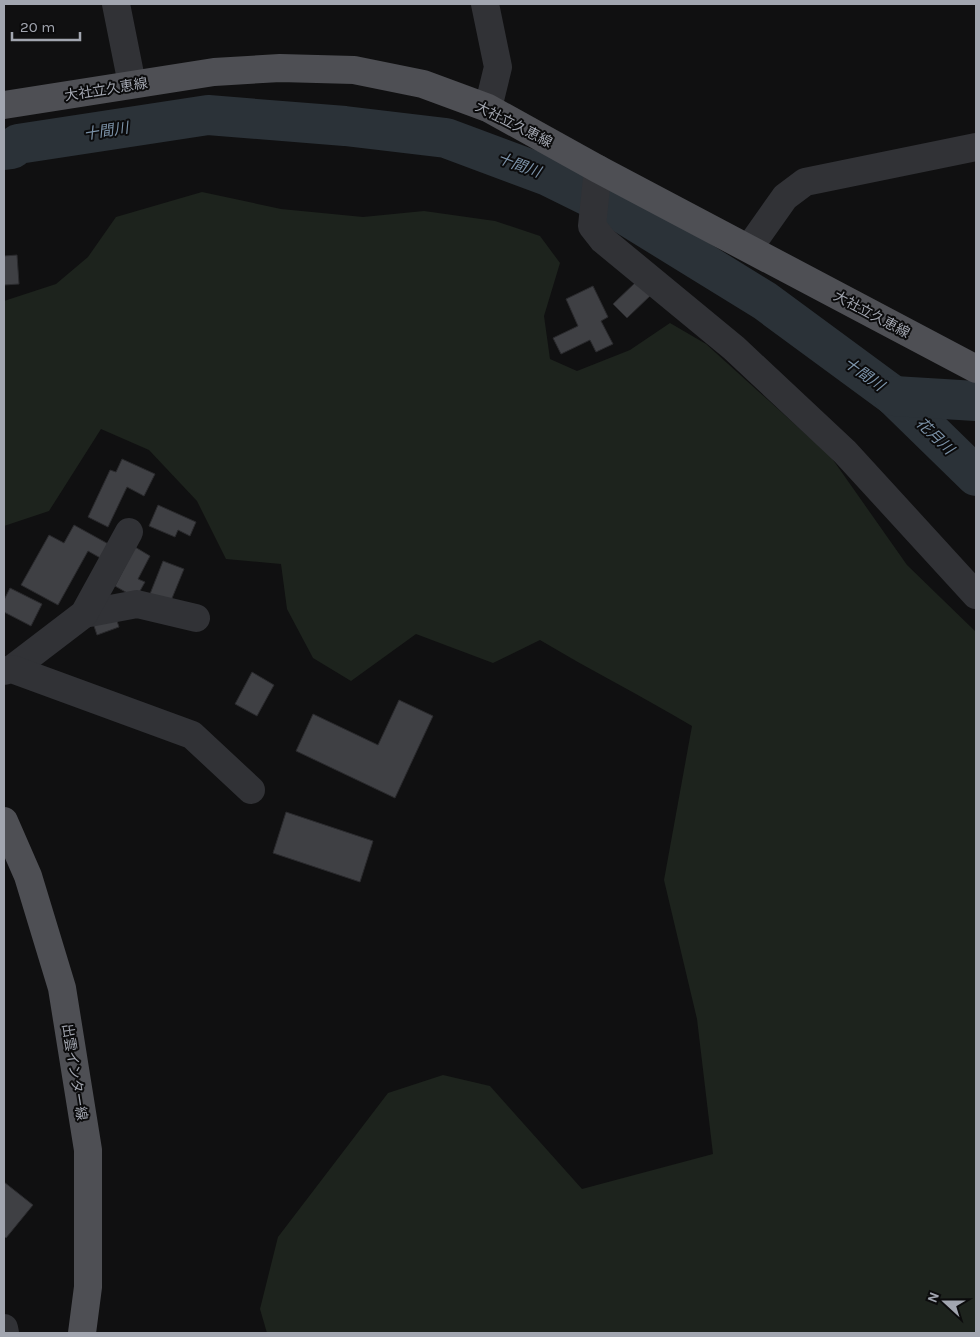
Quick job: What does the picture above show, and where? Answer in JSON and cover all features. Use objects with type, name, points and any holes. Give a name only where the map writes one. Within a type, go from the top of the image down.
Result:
[{"type":"main road","name":"大社立久恵線","points":[[4,105],[214,72],[280,68],[354,70],[423,84],[488,108],[598,169],[976,369]]},
{"type":"main road","name":"出雲インター線","points":[[4,821],[28,876],[62,988],[88,1150],[88,1287],[82,1333]]},
{"type":"street","points":[[116,4],[132,84]]},
{"type":"street","points":[[485,4],[498,67],[488,108]]},
{"type":"street","points":[[749,248],[785,197],[805,182],[976,147]]},
{"type":"street","points":[[598,169],[592,226],[603,240],[734,348],[845,452],[976,596]]},
{"type":"street","points":[[8,670],[84,614],[129,532]]},
{"type":"street","points":[[84,614],[137,604],[196,618]]},
{"type":"street","points":[[8,670],[192,735],[251,790]]},
{"type":"street","points":[[4,1328],[5,1333]]},
{"type":"shaded area","points":[[202,192],[281,209],[363,217],[424,211],[495,221],[540,236],[560,263],[544,316],[550,359],[577,371],[630,350],[670,323],[706,344],[831,457],[907,565],[976,632],[976,1333],[267,1333],[260,1309],[278,1237],[388,1093],[443,1075],[490,1086],[582,1189],[713,1154],[697,1019],[664,880],[692,726],[540,640],[493,663],[416,634],[351,681],[313,658],[287,609],[281,564],[226,559],[197,501],[149,450],[101,429],[49,511],[4,526],[4,301],[56,284],[88,257],[116,217]]},
{"type":"building","points":[[17,255],[19,284],[4,285],[4,256]]},
{"type":"building","points":[[637,281],[651,295],[627,318],[613,304]]},
{"type":"building","points":[[593,286],[608,317],[601,321],[613,344],[596,352],[590,340],[561,354],[553,338],[578,326],[566,299]]},
{"type":"building","points":[[122,459],[155,474],[144,496],[127,487],[108,527],[88,517],[110,470],[116,472]]},
{"type":"building","points":[[158,505],[196,522],[190,536],[178,530],[175,537],[149,526]]},
{"type":"building","points":[[74,525],[112,546],[104,560],[88,551],[58,605],[21,585],[49,535],[64,543]]},
{"type":"building","points":[[135,547],[150,556],[138,579],[145,582],[136,598],[115,586]]},
{"type":"building","points":[[163,561],[184,569],[168,608],[148,599]]},
{"type":"building","points":[[10,588],[42,604],[31,626],[4,612],[4,600]]},
{"type":"building","points":[[115,615],[119,627],[97,635],[93,623]]},
{"type":"building","points":[[252,672],[274,685],[257,716],[235,704]]},
{"type":"building","points":[[399,700],[433,716],[395,798],[296,751],[313,714],[378,745]]},
{"type":"building","points":[[286,812],[373,841],[360,882],[273,853]]},
{"type":"building","points":[[4,1182],[33,1205],[6,1238],[4,1236]]},
{"type":"waterway","name":"十間川","points":[[4,150],[12,149],[18,144],[208,115],[345,126],[446,138],[548,176],[619,211],[765,301],[894,396],[976,476]]},
{"type":"waterway","name":"十間川","points":[[894,396],[976,401]]},
{"type":"water label","name":"花月川","points":[[935,436]]}]
